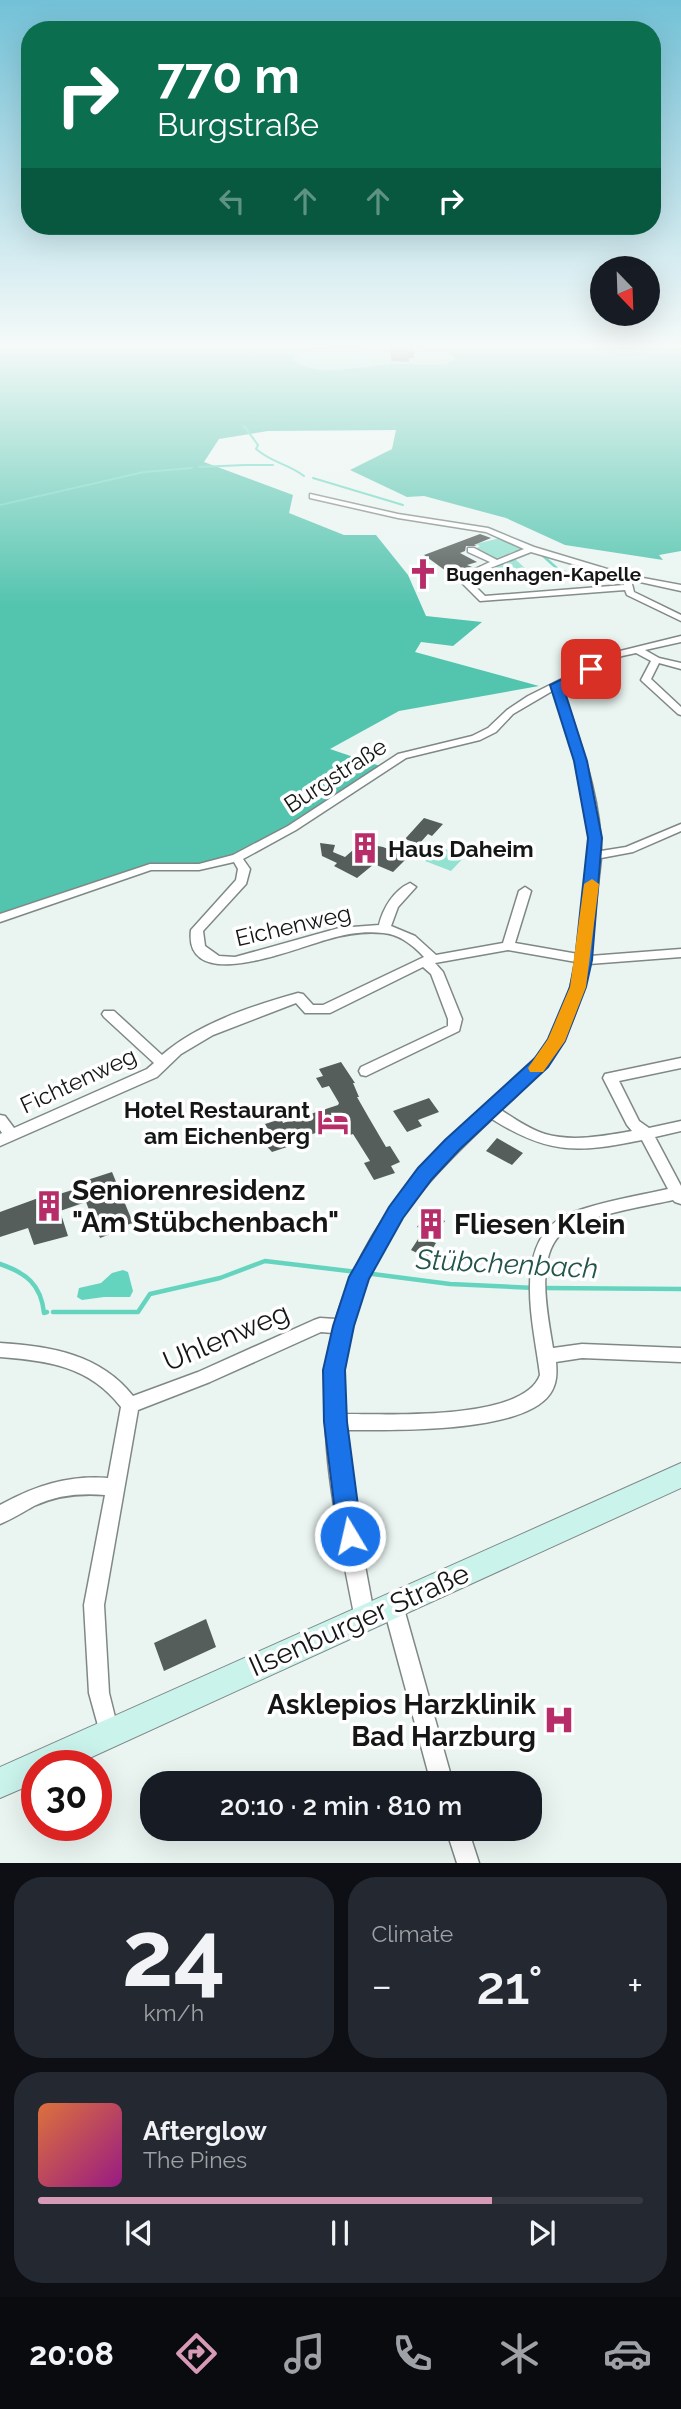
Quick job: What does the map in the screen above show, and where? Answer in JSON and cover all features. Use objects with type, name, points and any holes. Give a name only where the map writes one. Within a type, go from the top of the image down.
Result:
[{"type":"main road","name":"Ilsenburger Straße","points":[[72,1750],[681,1475]]},
{"type":"main road","name":"Ilsenburger Straße","points":[[0,1783],[21,1773]]},
{"type":"street","points":[[313,496],[406,518],[488,530],[531,549],[556,554],[627,582],[681,588]]},
{"type":"street","points":[[531,549],[466,575],[465,579],[483,599],[524,594],[595,592],[627,582]]},
{"type":"street","points":[[471,550],[498,563]]},
{"type":"street","points":[[627,582],[630,593],[681,618]]},
{"type":"street","points":[[517,585],[524,594]]},
{"type":"street","name":"Burgstraße","points":[[0,918],[150,867],[199,867],[237,858],[292,828],[389,763],[409,754],[486,734],[510,712],[619,654],[681,639]]},
{"type":"street","points":[[636,649],[656,660],[681,666]]},
{"type":"street","points":[[656,660],[646,680],[681,712]]},
{"type":"street","points":[[365,1619],[341,1481],[336,1422],[334,1370],[343,1326],[361,1272],[396,1212],[425,1173],[542,1063],[556,1041],[578,987],[584,960],[595,838],[581,761],[557,685]]},
{"type":"street","points":[[595,855],[629,850],[681,827]]},
{"type":"street","name":"Eichenweg","points":[[237,858],[244,869],[242,881],[197,930],[197,945],[211,958],[233,961],[344,933],[385,929],[420,945],[437,972],[454,1019],[454,1028],[366,1071]]},
{"type":"street","name":"Eichenweg","points":[[385,929],[390,906],[410,887]]},
{"type":"street","points":[[508,946],[525,891]]},
{"type":"street","points":[[429,960],[508,946],[593,961],[681,953]]},
{"type":"street","name":"Fichtenweg","points":[[6,1138],[152,1073],[177,1047],[210,1031],[298,997],[310,1010],[325,1010],[429,960]]},
{"type":"street","name":"Fichtenweg","points":[[109,1014],[162,1063]]},
{"type":"street","points":[[336,1422],[481,1417],[512,1410],[543,1391],[549,1375],[538,1289],[542,1249],[548,1236],[561,1223],[679,1196],[646,1133],[634,1125],[610,1078],[681,1063]]},
{"type":"street","points":[[490,1111],[529,1133],[561,1142],[583,1143],[681,1126]]},
{"type":"street","points":[[0,1120],[6,1138]]},
{"type":"street","name":"Uhlenweg","points":[[130,1405],[204,1377],[320,1325],[343,1326]]},
{"type":"street","points":[[0,1350],[36,1353],[74,1362],[105,1375],[119,1387],[130,1405],[94,1605],[98,1683],[109,1733]]},
{"type":"street","points":[[547,1356],[582,1351],[681,1354]]},
{"type":"street","points":[[0,1515],[29,1498],[57,1487],[79,1483],[116,1487]]},
{"type":"street","points":[[393,1605],[439,1771]]},
{"type":"street","points":[[461,1841],[468,1863]]},
{"type":"shaded area","points":[[0,434],[250,434],[219,439],[204,462],[293,495],[289,513],[344,535],[376,535],[408,575],[426,616],[482,622],[453,646],[421,642],[415,652],[539,686],[399,711],[330,749],[380,766],[255,848],[226,859],[199,864],[147,865],[0,923]]},
{"type":"shaded area","points":[[395,434],[681,434],[681,551],[659,555],[663,560],[565,545],[506,518],[424,496],[407,497],[350,470],[392,449]]},
{"type":"shaded area","points":[[500,538],[527,550],[515,551],[494,559],[479,553],[477,548],[480,546],[476,544]]},
{"type":"shaded area","points":[[515,559],[538,580],[505,582],[483,572]]},
{"type":"shaded area","points":[[438,848],[468,853],[451,871],[425,861]]},
{"type":"shaded area","points":[[123,1270],[128,1272],[133,1291],[130,1297],[82,1300],[77,1297],[79,1288],[101,1283],[112,1273]]},
{"type":"building","points":[[480,534],[491,538],[474,545],[477,546],[466,546],[465,551],[460,553],[477,562],[467,565],[472,567],[446,571],[424,555]]},
{"type":"building","points":[[424,818],[443,824],[432,836],[428,834],[419,844],[405,839]]},
{"type":"building","name":"Haus Daheim","points":[[320,843],[335,845],[333,852],[345,857],[361,843],[383,847],[408,857],[393,872],[374,864],[357,878],[322,856]]},
{"type":"building","name":"Hotel Restaurant am Eichenberg","points":[[341,1062],[355,1083],[357,1097],[386,1147],[390,1146],[400,1162],[391,1166],[395,1173],[374,1180],[364,1163],[370,1161],[353,1134],[350,1135],[343,1124],[285,1143],[287,1147],[272,1152],[261,1140],[265,1138],[262,1133],[269,1131],[265,1124],[281,1119],[283,1123],[338,1105],[329,1086],[322,1088],[316,1078],[323,1076],[319,1069]]},
{"type":"building","points":[[429,1098],[439,1112],[418,1120],[422,1126],[407,1132],[393,1111]]},
{"type":"building","points":[[497,1138],[523,1153],[512,1165],[486,1151]]},
{"type":"building","name":"Seniorenresidenz \"Am Stübchenbach\"","points":[[112,1172],[133,1223],[120,1227],[121,1230],[100,1238],[86,1202],[60,1211],[68,1236],[34,1245],[28,1228],[0,1237],[0,1212],[52,1193],[53,1196],[82,1187],[81,1182]]},
{"type":"building","points":[[427,1212],[445,1221],[431,1241],[436,1243],[427,1258],[411,1250],[424,1230],[417,1227]]},
{"type":"building","points":[[206,1619],[216,1647],[164,1671],[154,1643]]},
{"type":"waterway","points":[[250,434],[258,445],[256,449],[304,476]]},
{"type":"waterway","points":[[199,467],[245,465]]},
{"type":"waterway","points":[[246,465],[273,465]]},
{"type":"waterway","points":[[0,505],[144,472],[192,468]]},
{"type":"waterway","points":[[313,478],[403,505]]},
{"type":"waterway","points":[[542,555],[560,571],[612,580]]},
{"type":"waterway","name":"Stübchenbach","points":[[53,1312],[138,1312],[150,1294],[220,1278],[265,1261],[357,1272]]},
{"type":"waterway","name":"Stübchenbach","points":[[0,1264],[31,1281],[40,1294],[44,1313],[47,1312]]},
{"type":"waterway","name":"Stübchenbach","points":[[365,1273],[450,1284],[535,1288]]},
{"type":"waterway","name":"Stübchenbach","points":[[543,1288],[681,1289]]},
{"type":"slow traffic","points":[[537,1068],[556,1041],[578,987],[584,960],[592,884]]},
{"type":"place","name":"Bugenhagen-Kapelle","points":[[423,574]]},
{"type":"place","name":"Haus Daheim","points":[[365,848]]},
{"type":"place","name":"Hotel Restaurant am Eichenberg","points":[[333,1122]]},
{"type":"place","name":"Seniorenresidenz \"Am Stübchenbach\"","points":[[49,1206]]},
{"type":"place","name":"Fliesen Klein","points":[[431,1224]]},
{"type":"place","name":"Asklepios Harzklinik Bad Harzburg","points":[[559,1720]]},
{"type":"route","points":[[350,1536],[341,1481],[334,1370],[343,1326],[359,1277],[396,1212],[425,1173],[542,1063],[556,1041],[578,987],[584,960],[595,838],[581,761],[557,685],[591,669]]}]
